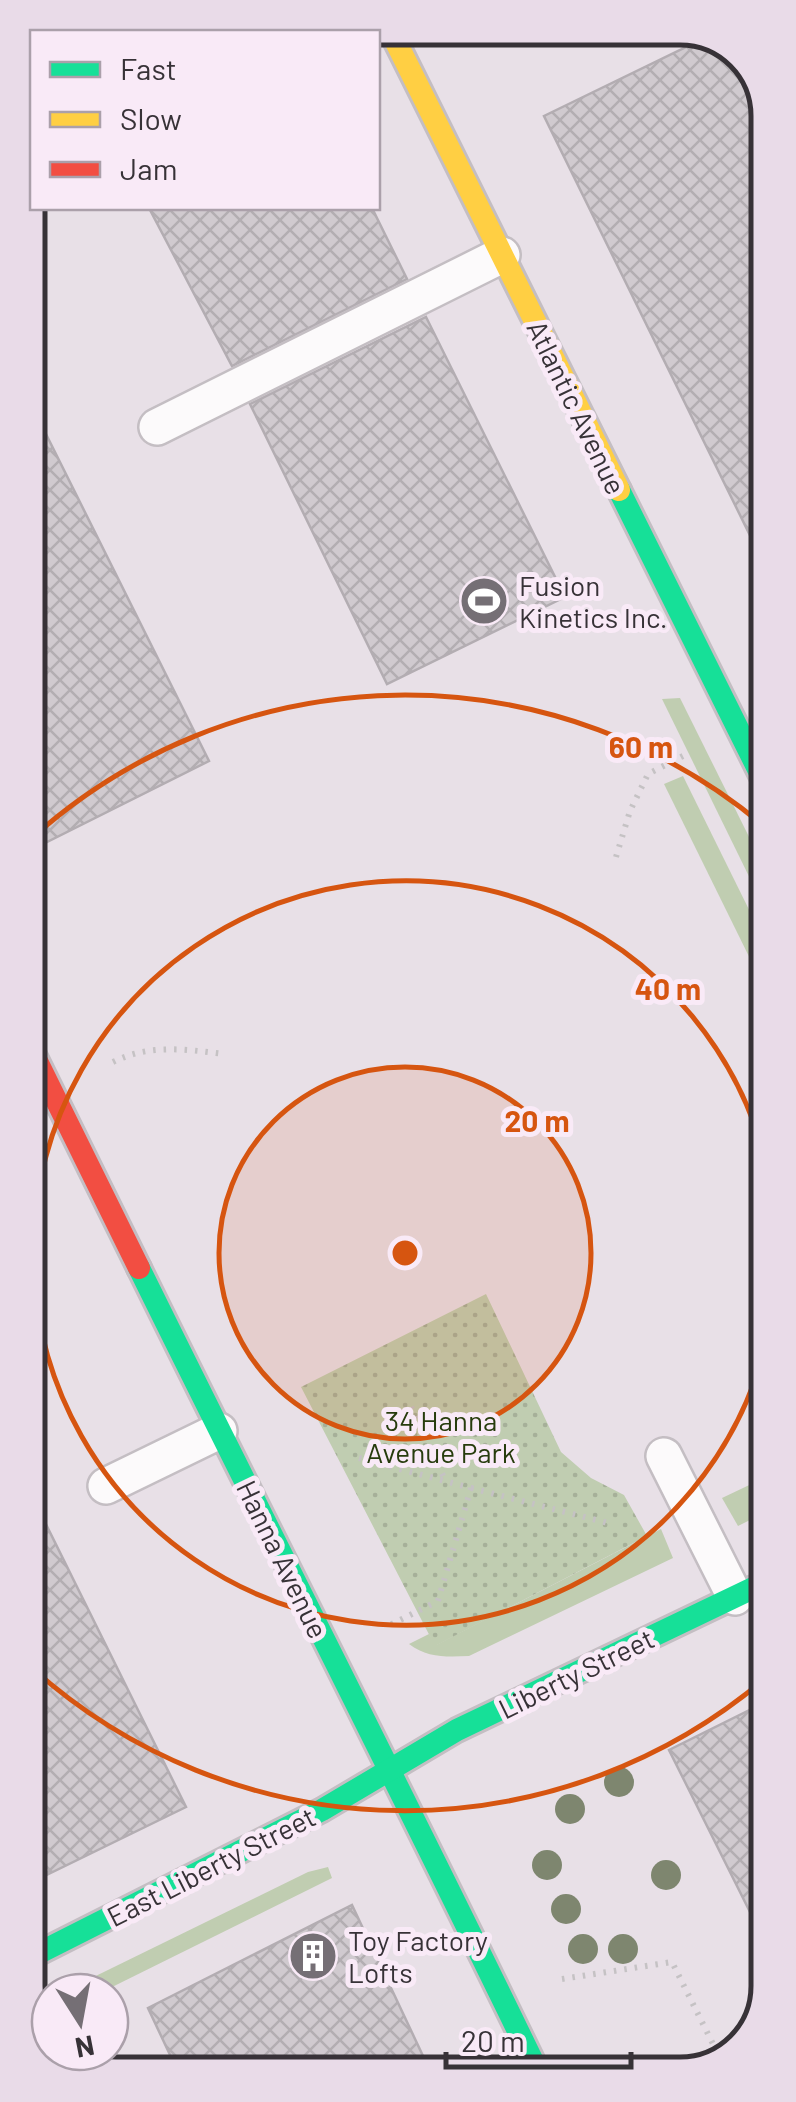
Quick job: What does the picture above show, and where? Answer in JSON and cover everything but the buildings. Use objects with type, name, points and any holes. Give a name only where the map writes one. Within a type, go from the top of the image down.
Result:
[{"type":"street","name":"Atlantic Avenue","points":[[397,45],[751,755]]},
{"type":"street","name":"Hanna Avenue","points":[[45,1076],[531,2057]]},
{"type":"street","name":"Liberty Street","points":[[389,1772],[456,1730],[751,1589]]},
{"type":"street","name":"East Liberty Street","points":[[45,1949],[322,1810],[389,1772]]},
{"type":"lane","points":[[157,427],[502,255]]},
{"type":"lane","points":[[106,1486],[220,1430]]},
{"type":"lane","points":[[664,1456],[735,1597]]},
{"type":"path","points":[[616,856],[630,810],[648,774],[682,756]]},
{"type":"path","points":[[112,1062],[132,1053],[169,1048],[224,1054]]},
{"type":"path","points":[[412,1407],[446,1482]]},
{"type":"path","points":[[360,1458],[608,1524]]},
{"type":"path","points":[[390,1625],[438,1601],[471,1488]]},
{"type":"path","points":[[562,1979],[672,1962],[715,2048]]},
{"type":"green space","points":[[680,698],[751,841],[751,880],[662,699]]},
{"type":"green space","points":[[683,776],[751,914],[751,961],[664,784]]},
{"type":"green space","name":"34 Hanna Avenue Park","points":[[486,1294],[561,1452],[591,1478],[624,1495],[647,1536],[435,1646],[301,1387]]},
{"type":"green space","points":[[751,1484],[751,1520],[738,1526],[722,1498]]},
{"type":"green space","points":[[661,1529],[673,1558],[469,1656],[430,1654],[409,1644],[429,1634],[436,1645]]},
{"type":"green space","points":[[328,1867],[332,1878],[130,1978],[130,1972],[104,1972],[308,1872]]},
{"type":"traffic: fast","points":[[619,490],[751,755]]},
{"type":"traffic: fast","points":[[139,1268],[531,2057]]},
{"type":"traffic: fast","points":[[45,1950],[322,1810],[457,1730],[751,1589]]},
{"type":"traffic: slow","points":[[397,45],[619,490]]},
{"type":"traffic: jam","points":[[45,1077],[139,1268]]},
{"type":"place","name":"Fusion Kinetics Inc.","points":[[484,601]]},
{"type":"place","name":"Toy Factory Lofts","points":[[313,1956]]}]
